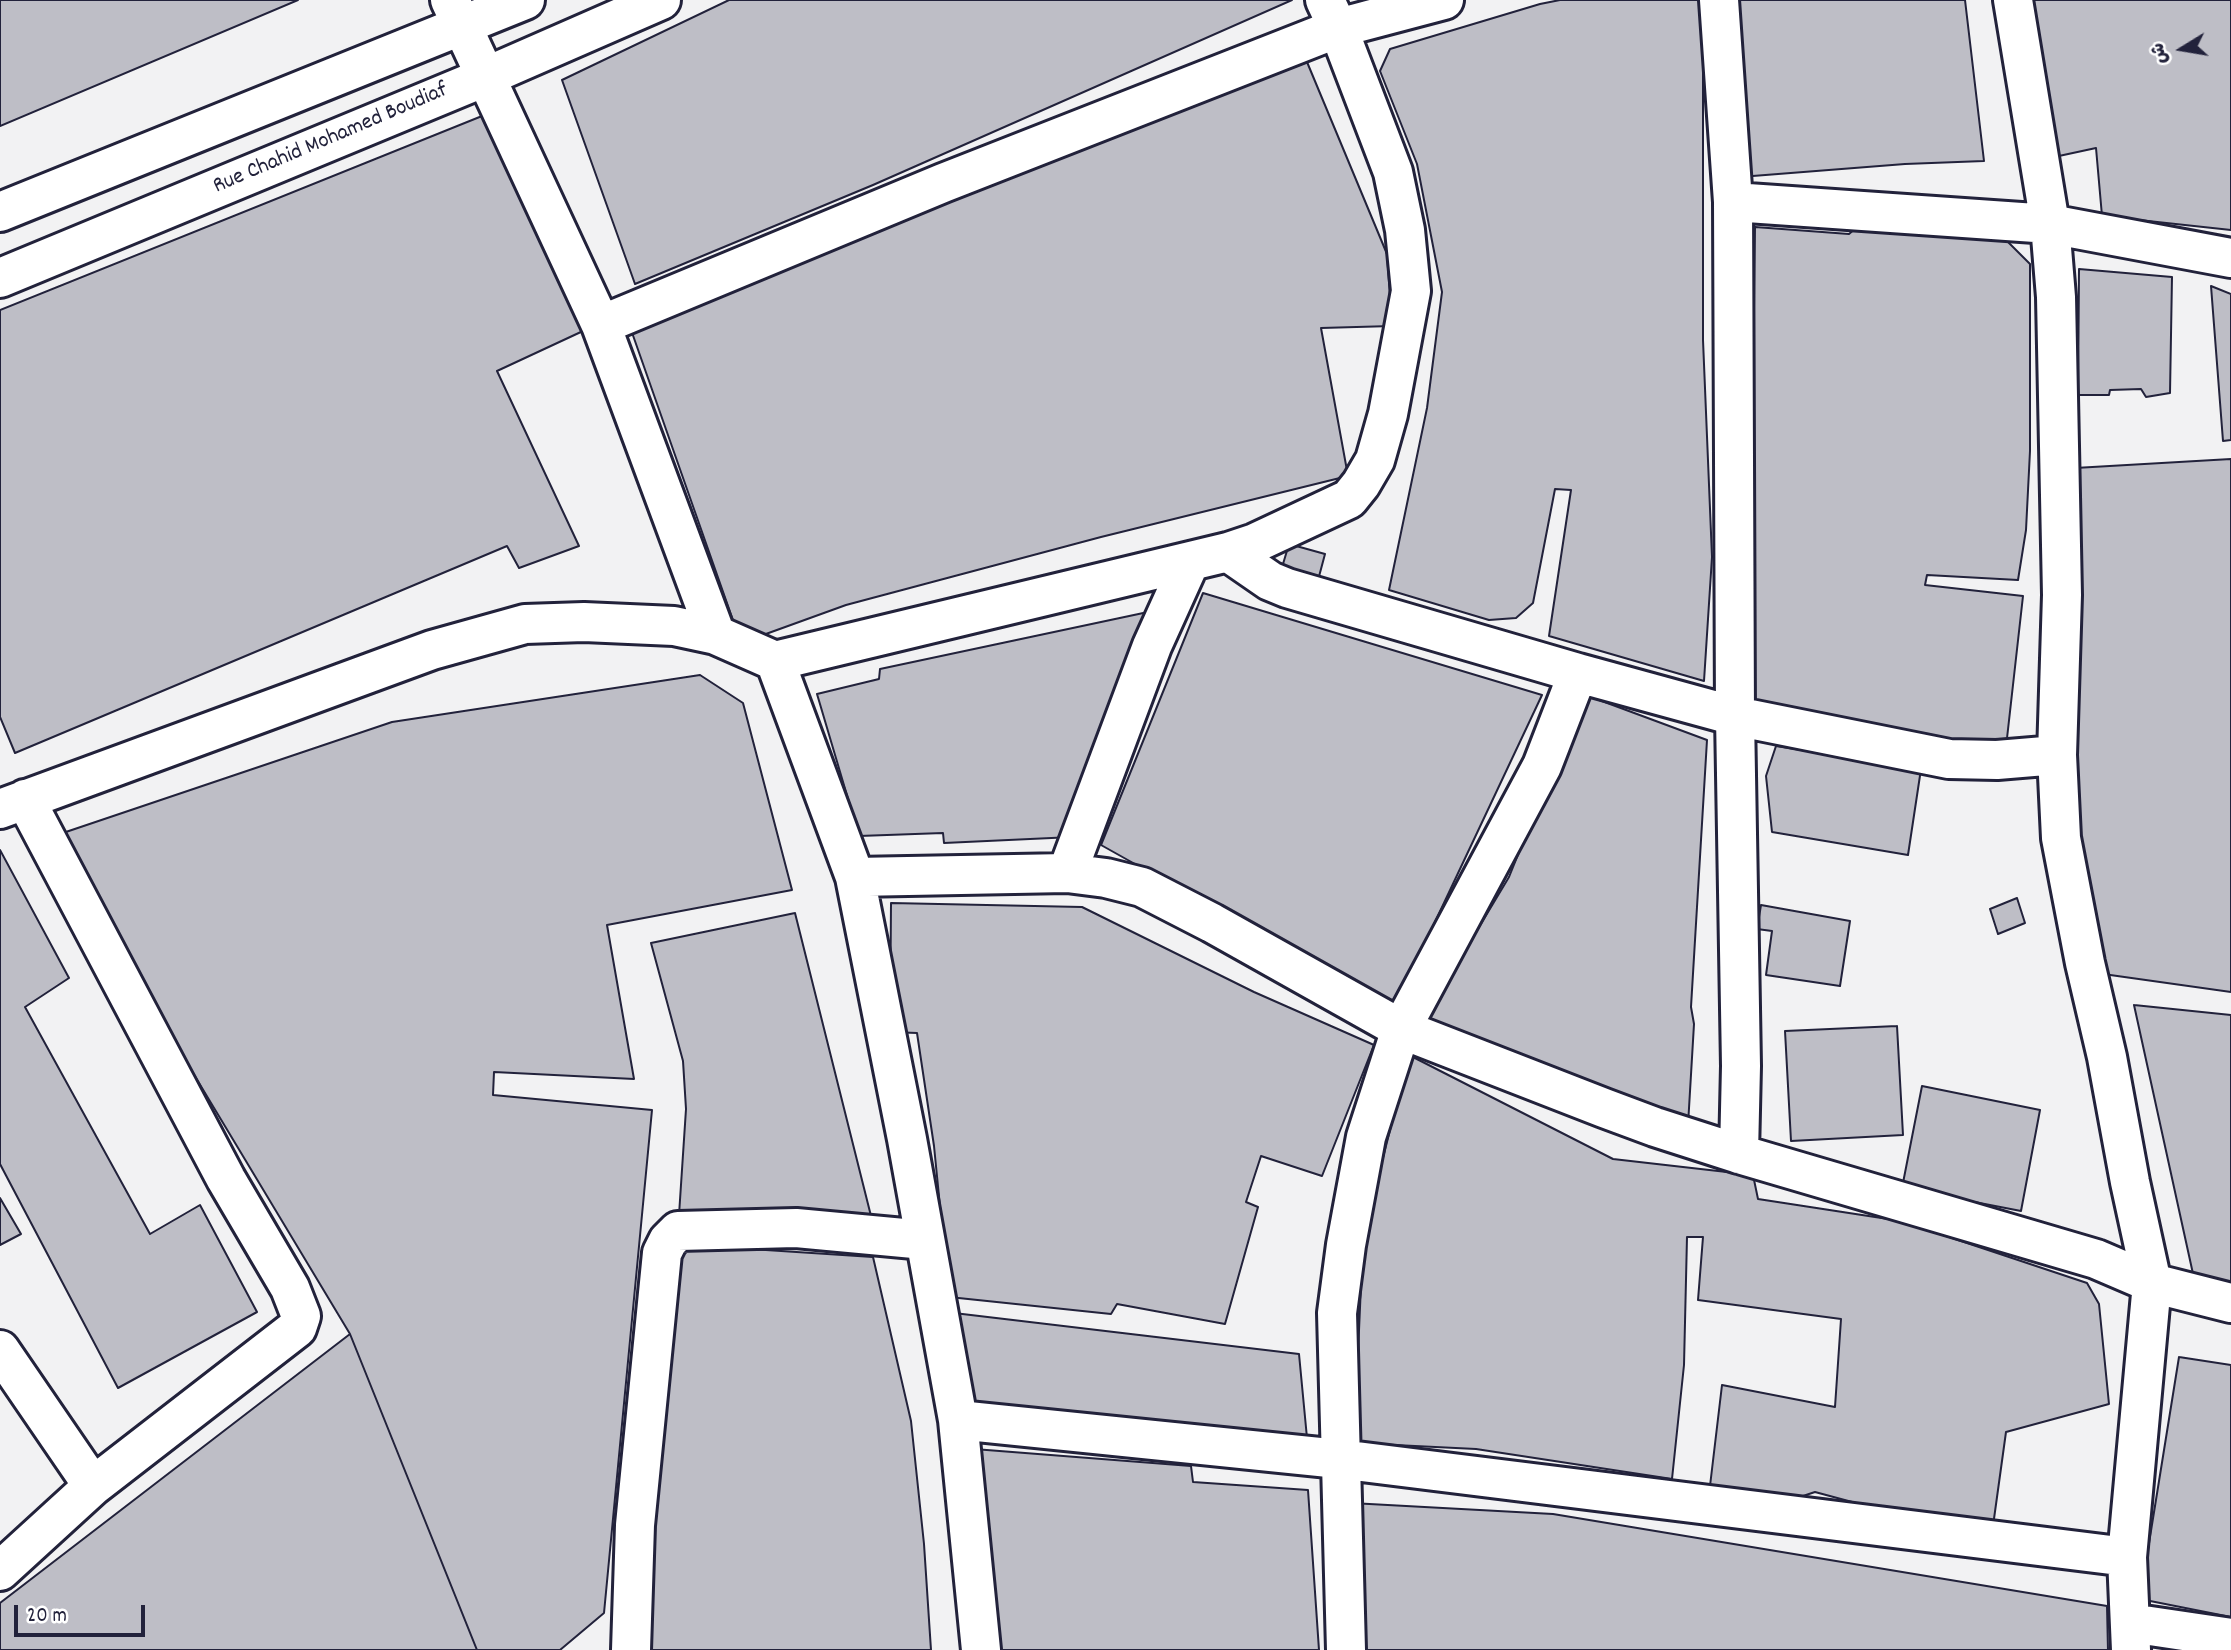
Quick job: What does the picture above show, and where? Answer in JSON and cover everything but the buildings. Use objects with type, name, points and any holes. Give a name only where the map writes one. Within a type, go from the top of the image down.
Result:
[{"type":"street","points":[[0,212],[456,13],[526,0]]},
{"type":"street","name":"Rue Chahid Mohamed Boudiaf","points":[[3,269],[485,77],[662,0]]},
{"type":"street","points":[[601,325],[943,183],[1331,14],[1444,0]]},
{"type":"street","points":[[1719,0],[1733,202],[1740,1154]]},
{"type":"street","points":[[2013,0],[2050,225],[2056,297],[2061,479],[2062,595],[2057,755],[2061,838],[2085,963],[2108,1057],[2130,1182],[2152,1283],[2127,1557],[2130,1636],[2231,1638]]},
{"type":"street","points":[[456,13],[601,325],[716,635]]},
{"type":"street","points":[[0,1571],[93,1486],[297,1328],[301,1316],[290,1287],[12,804],[432,650],[525,624],[584,622],[674,626],[716,635],[775,661],[1228,552],[1255,543],[1349,499],[1375,460],[1388,414],[1411,291],[1405,230],[1393,172],[1331,14]]},
{"type":"street","points":[[1733,202],[2050,225],[2231,258]]},
{"type":"street","points":[[1228,552],[1270,581],[1287,588],[1735,716],[1949,759],[1997,760],[2057,755]]},
{"type":"street","points":[[1067,873],[1152,646],[1190,562]]},
{"type":"street","points":[[775,661],[855,877],[926,1240],[958,1420],[981,1650]]},
{"type":"street","points":[[1346,1650],[1337,1313],[1346,1245],[1366,1137],[1401,1029],[1542,766],[1578,673]]},
{"type":"street","points":[[855,877],[1067,873],[1106,878],[1142,887],[1401,1029],[1655,1128],[2096,1259],[2152,1283],[2231,1303]]},
{"type":"street","points":[[631,1650],[635,1525],[662,1253],[668,1241],[678,1231],[796,1228],[926,1240]]},
{"type":"street","points":[[0,1350],[93,1486]]},
{"type":"street","points":[[958,1420],[1339,1459],[2127,1557]]}]
